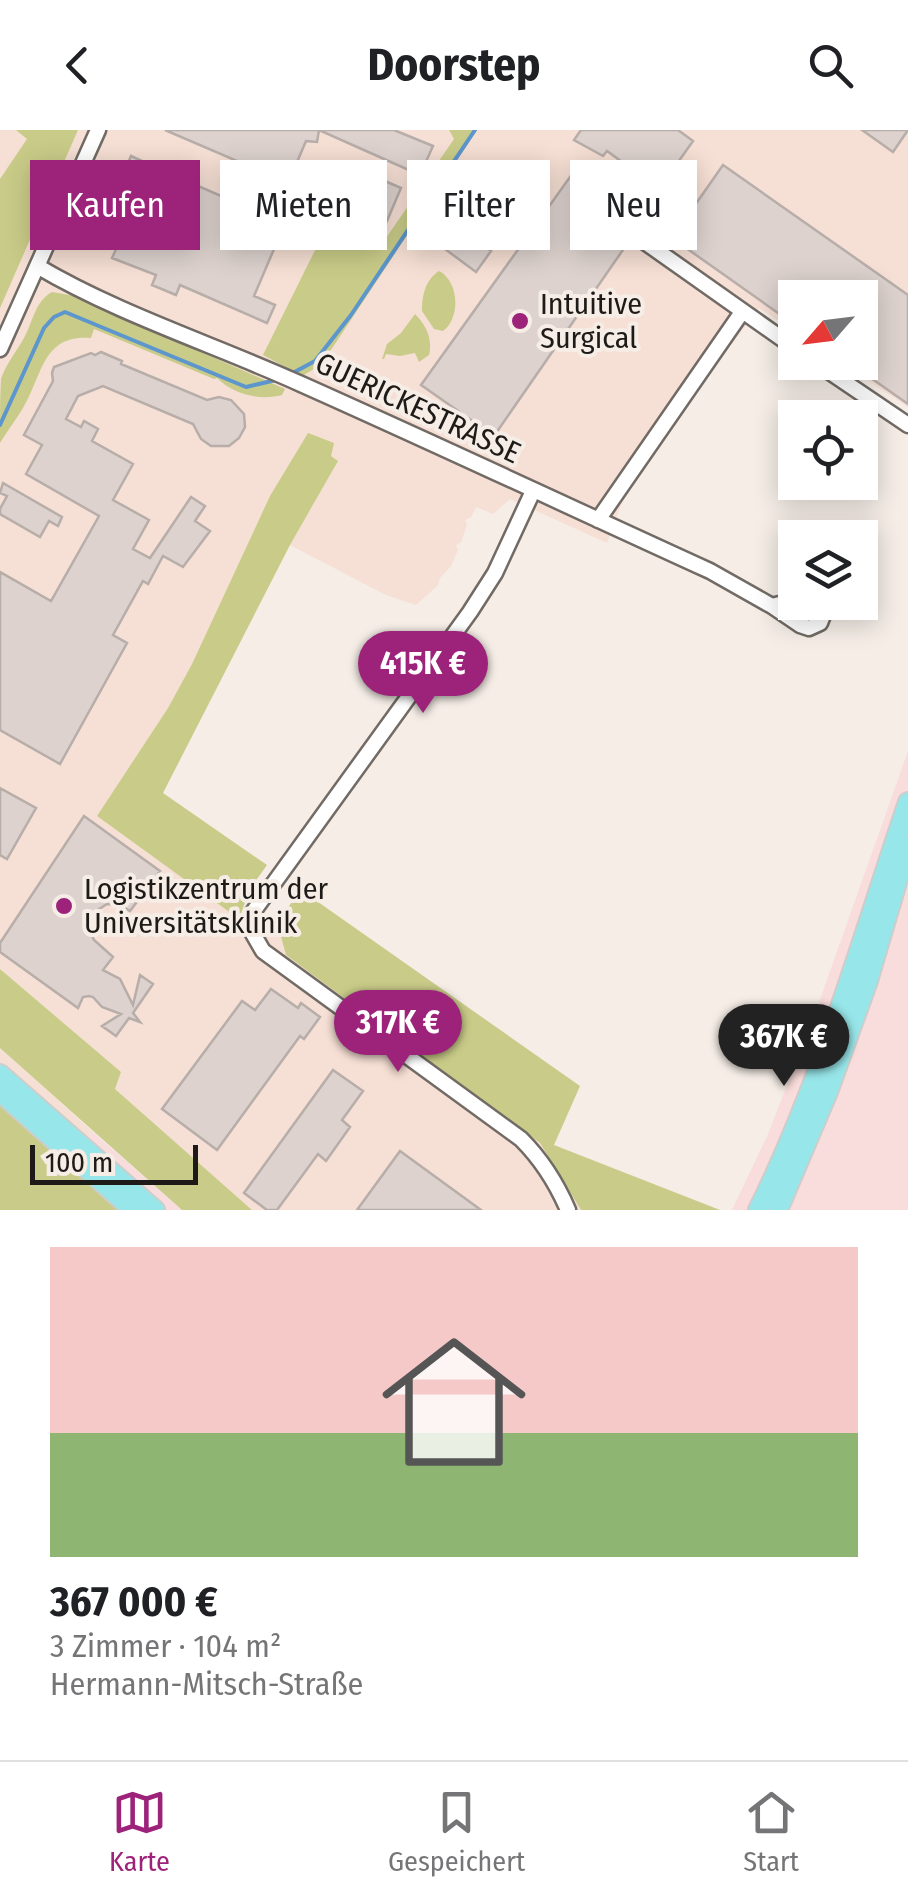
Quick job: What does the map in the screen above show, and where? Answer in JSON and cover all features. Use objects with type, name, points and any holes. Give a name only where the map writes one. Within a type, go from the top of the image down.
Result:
[{"type":"main road","points":[[778,1210],[825,1073],[908,802]]},
{"type":"main road","points":[[758,1210],[796,1124],[825,1073],[881,940],[908,846]]},
{"type":"main road","points":[[0,1074],[155,1210]]},
{"type":"main road","points":[[0,1092],[134,1210]]},
{"type":"street","points":[[0,349],[98,130]]},
{"type":"street","points":[[656,250],[778,336]]},
{"type":"street","name":"GUERICKESTRASSE","points":[[38,266],[114,304],[294,381],[710,571],[778,610]]},
{"type":"street","points":[[598,520],[742,312]]},
{"type":"street","points":[[843,380],[908,424]]},
{"type":"street","points":[[533,491],[495,573],[254,912],[252,932],[263,951],[521,1138],[539,1156],[568,1210]]},
{"type":"street","points":[[772,606],[778,604]]},
{"type":"street","name":"GUERICKESTRASSE","points":[[793,620],[809,628],[821,620]]},
{"type":"shaded area","points":[[0,130],[449,130],[455,139],[440,160],[407,160],[407,208],[387,237],[387,160],[220,160],[220,250],[326,250],[302,375],[321,365],[407,235],[407,250],[550,250],[550,160],[457,160],[477,130],[908,130],[908,407],[867,380],[878,380],[878,280],[778,280],[778,321],[759,308],[669,427],[624,496],[607,543],[510,499],[493,514],[476,507],[465,520],[467,525],[451,566],[438,585],[416,605],[386,595],[290,545],[338,461],[270,496],[192,664],[97,816],[238,918],[250,905],[277,922],[286,955],[540,1143],[581,1210],[252,1210],[115,1089],[121,1072],[0,969]]},
{"type":"shaded area","points":[[908,751],[908,1210],[732,1210],[768,1134],[817,1008]]},
{"type":"shaded area","points":[[0,1048],[93,1132],[67,1160],[0,1101]]},
{"type":"shaded area","points":[[93,1132],[182,1210],[124,1210],[67,1160]]},
{"type":"green space","points":[[16,130],[78,130],[65,160],[30,160],[30,240],[0,308],[0,179],[27,139]]},
{"type":"green space","points":[[449,130],[477,130],[457,160],[440,160],[454,139]]},
{"type":"green space","points":[[407,207],[407,235],[321,365],[302,376],[263,355],[315,250],[387,250],[387,237]]},
{"type":"green space","points":[[439,271],[451,283],[455,300],[453,318],[443,331],[434,329],[422,311],[425,289]]},
{"type":"green space","points":[[52,292],[75,296],[285,389],[282,395],[273,397],[247,395],[217,378],[94,329],[91,338],[75,339],[53,350],[0,443],[1,379],[38,306]]},
{"type":"green space","points":[[415,314],[428,333],[429,355],[419,362],[415,353],[386,354],[382,359],[387,344]]},
{"type":"green space","points":[[308,433],[334,443],[331,456],[338,461],[290,545],[163,793],[267,865],[250,889],[239,919],[97,816],[168,708],[270,496]]},
{"type":"green space","points":[[301,890],[580,1086],[554,1145],[720,1210],[581,1210],[540,1143],[286,955],[277,922]]},
{"type":"green space","points":[[0,969],[121,1072],[115,1089],[252,1210],[182,1210],[0,1048]]},
{"type":"green space","points":[[0,1101],[124,1210],[0,1210]]},
{"type":"building","points":[[165,130],[319,130],[317,142],[306,141],[298,160],[235,160]]},
{"type":"building","points":[[319,130],[394,130],[433,146],[427,160],[407,160],[407,169]]},
{"type":"building","points":[[581,130],[678,130],[693,141],[680,160],[619,160],[607,151],[603,156],[574,140]]},
{"type":"building","points":[[862,130],[908,130],[893,152]]},
{"type":"building","points":[[723,165],[908,295],[908,404],[874,380],[878,380],[878,280],[778,280],[778,313],[689,250],[697,250],[697,202]]},
{"type":"building","name":"Intuitive Surgical","points":[[570,177],[570,250],[623,250],[494,436],[421,385],[518,250],[550,250],[550,205]]},
{"type":"building","points":[[387,182],[401,188],[387,221]]},
{"type":"building","points":[[200,187],[220,196],[220,250],[274,250],[254,296],[275,305],[267,323],[180,285],[176,295],[152,285],[156,275],[112,258],[116,250],[200,250]]},
{"type":"building","points":[[446,250],[490,250],[476,272]]},
{"type":"building","points":[[101,352],[207,400],[231,400],[244,414],[245,427],[229,446],[211,446],[201,439],[193,424],[103,386],[78,396],[66,419],[81,427],[84,421],[98,429],[92,441],[133,464],[113,500],[149,520],[133,549],[150,558],[191,497],[205,506],[195,521],[210,531],[183,567],[163,556],[148,584],[143,581],[113,635],[127,643],[60,764],[0,730],[0,572],[51,601],[99,516],[26,474],[42,445],[24,435],[53,381],[54,367]]},
{"type":"building","points":[[3,483],[62,517],[58,526],[49,521],[40,537],[0,514],[7,496],[0,493]]},
{"type":"building","points":[[0,788],[36,808],[7,859],[0,855]]},
{"type":"building","name":"Logistikzentrum der Universitätsklinik","points":[[84,816],[160,871],[130,911],[107,904],[93,913],[90,921],[94,940],[113,957],[103,970],[120,979],[133,1005],[140,975],[153,984],[133,1013],[140,1022],[129,1018],[116,1036],[102,1026],[121,1014],[102,1007],[89,996],[83,997],[78,1008],[0,952],[0,943]]},
{"type":"building","points":[[271,989],[298,1008],[301,1003],[320,1017],[304,1039],[300,1036],[217,1150],[162,1109],[242,1001],[255,1010]]},
{"type":"building","points":[[333,1070],[363,1091],[342,1120],[350,1127],[326,1161],[318,1154],[277,1210],[267,1210],[244,1193]]},
{"type":"building","points":[[400,1151],[481,1210],[357,1210]]},
{"type":"waterway","points":[[289,375],[315,361],[351,315],[475,130]]},
{"type":"waterway","points":[[0,425],[44,328],[65,312],[246,387],[276,380]]},
{"type":"place","name":"Intuitive Surgical","points":[[520,321]]},
{"type":"place","name":"Logistikzentrum der Universitätsklinik","points":[[64,906]]}]
